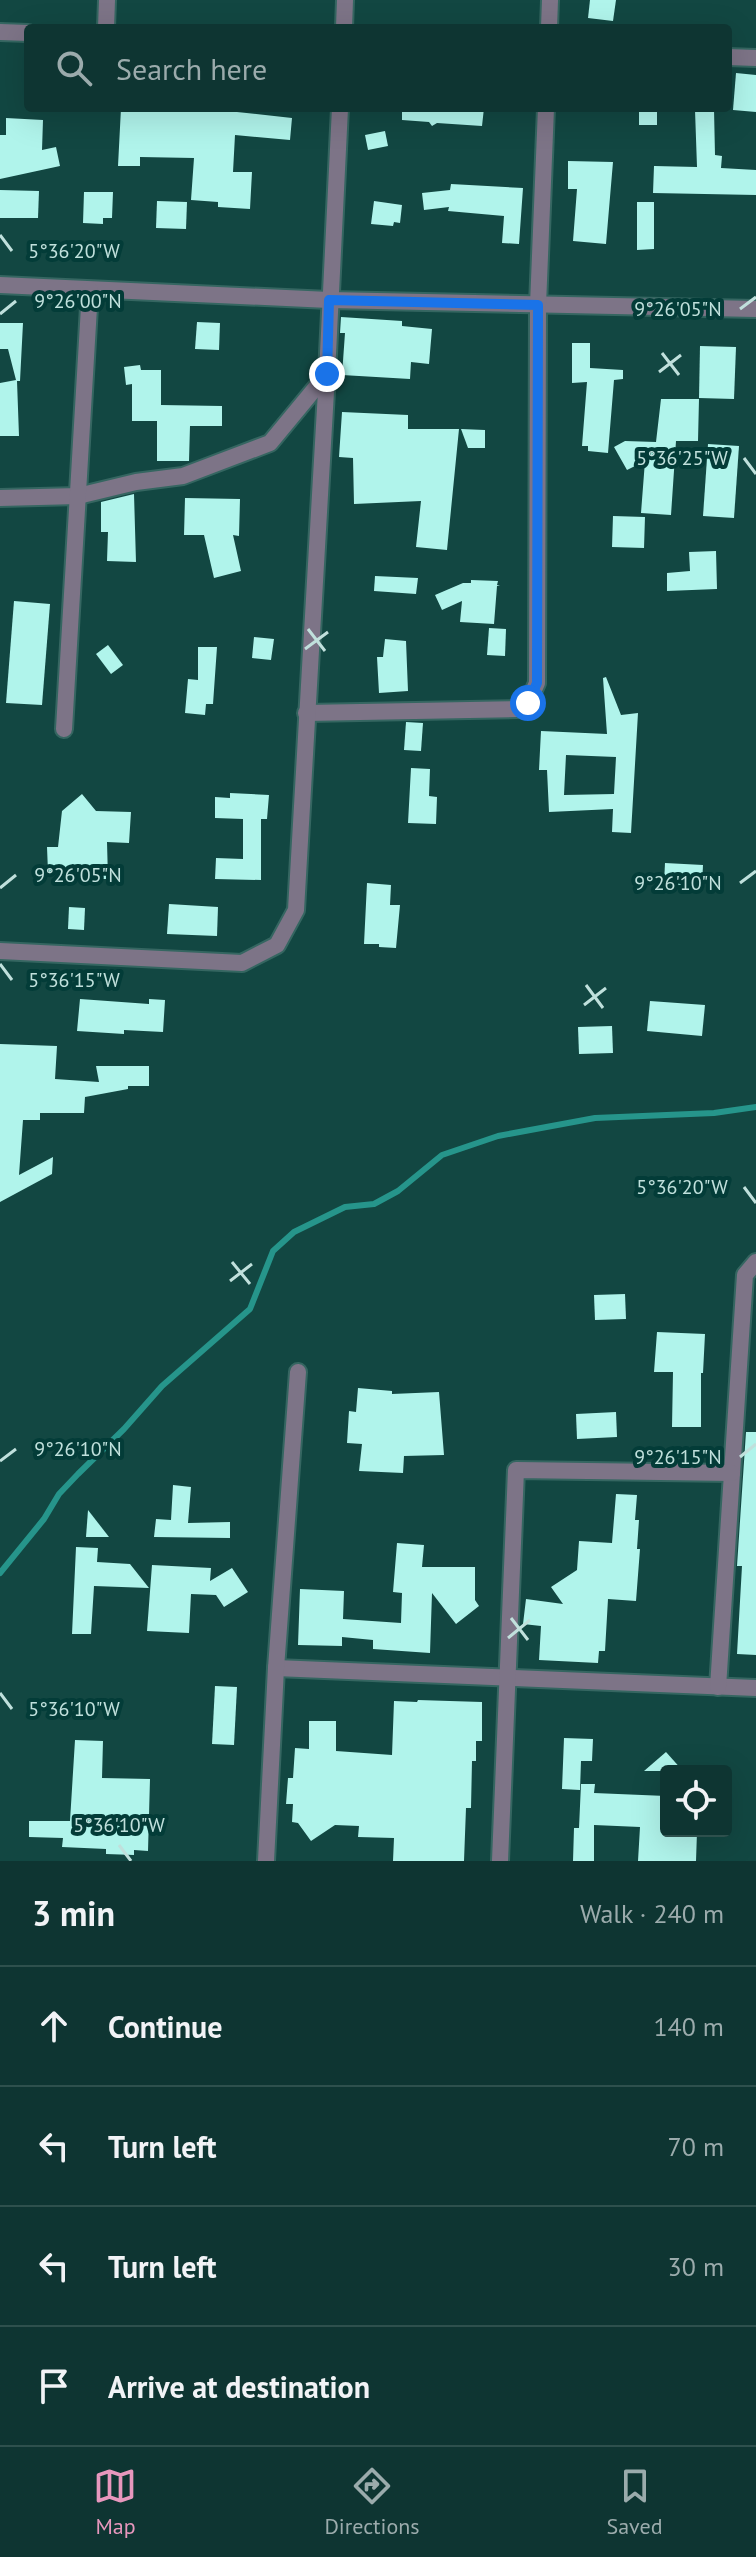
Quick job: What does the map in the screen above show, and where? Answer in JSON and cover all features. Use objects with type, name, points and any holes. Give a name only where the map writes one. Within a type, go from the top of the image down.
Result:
[{"type":"street","points":[[106,24],[107,0]]},
{"type":"street","points":[[344,24],[345,0]]},
{"type":"street","points":[[549,24],[550,0]]},
{"type":"street","points":[[0,32],[24,33]]},
{"type":"street","points":[[732,57],[756,58]]},
{"type":"street","points":[[0,951],[242,963],[277,945],[296,910],[340,112]]},
{"type":"street","points":[[306,713],[517,709],[528,703],[537,683],[538,305],[546,112]]},
{"type":"street","points":[[0,285],[329,300],[756,309]]},
{"type":"street","points":[[64,729],[90,290]]},
{"type":"street","points":[[0,498],[78,496],[136,482],[183,476],[270,443],[327,374]]},
{"type":"street","points":[[718,1687],[745,1275],[756,1262]]},
{"type":"street","points":[[266,1861],[276,1668],[298,1372]]},
{"type":"street","points":[[500,1861],[516,1470],[732,1473]]},
{"type":"street","points":[[276,1668],[756,1688]]},
{"type":"building","points":[[590,0],[616,0],[613,21],[588,18]]},
{"type":"building","points":[[736,73],[756,75],[756,112],[733,110]]},
{"type":"building","points":[[121,112],[237,112],[292,118],[290,140],[235,135],[233,172],[252,172],[250,209],[218,207],[218,202],[191,200],[194,158],[140,157],[140,166],[118,166]]},
{"type":"building","points":[[402,112],[484,112],[482,126],[437,123],[432,126],[429,122],[402,120]]},
{"type":"building","points":[[639,112],[657,112],[657,125],[639,125]]},
{"type":"building","points":[[695,112],[714,112],[715,155],[722,156],[721,168],[756,170],[756,195],[653,193],[654,166],[697,167]]},
{"type":"building","points":[[6,118],[43,120],[42,150],[56,147],[60,166],[0,179],[0,135],[6,135]]},
{"type":"building","points":[[385,131],[388,146],[368,150],[365,135]]},
{"type":"building","points":[[568,161],[613,162],[606,244],[573,241],[577,189],[568,189]]},
{"type":"building","points":[[451,184],[523,188],[519,244],[502,243],[504,216],[448,211],[449,207],[424,210],[422,193],[450,190]]},
{"type":"building","points":[[0,190],[39,191],[38,218],[0,218]]},
{"type":"building","points":[[84,192],[113,192],[112,218],[103,218],[103,224],[83,223]]},
{"type":"building","points":[[157,201],[187,202],[186,229],[156,228]]},
{"type":"building","points":[[374,201],[402,205],[400,223],[394,222],[393,226],[371,224]]},
{"type":"building","points":[[637,202],[654,202],[654,249],[637,250]]},
{"type":"building","points":[[341,317],[402,321],[402,326],[432,329],[429,364],[411,362],[410,379],[342,375],[345,333],[340,333]]},
{"type":"building","points":[[197,322],[220,323],[219,350],[195,349]]},
{"type":"building","points":[[0,323],[23,323],[20,381],[17,381],[19,436],[0,436],[0,383],[16,380],[8,349],[0,349]]},
{"type":"building","points":[[572,343],[590,343],[590,368],[623,370],[623,379],[614,380],[608,453],[588,451],[588,446],[582,446],[587,382],[572,383]]},
{"type":"building","points":[[700,346],[736,347],[734,399],[699,398]]},
{"type":"building","points":[[140,365],[141,370],[161,370],[161,405],[222,406],[222,426],[190,426],[189,461],[157,461],[157,421],[132,421],[132,384],[126,385],[124,367]]},
{"type":"building","points":[[661,399],[699,399],[698,441],[676,441],[671,515],[641,513],[645,461],[627,470],[614,447],[625,441],[656,442]]},
{"type":"building","points":[[342,412],[408,415],[408,429],[459,429],[447,550],[416,547],[421,501],[354,504],[353,458],[339,457]]},
{"type":"building","points":[[461,429],[485,430],[485,448],[468,448]]},
{"type":"building","points":[[708,444],[739,446],[734,518],[703,516]]},
{"type":"building","points":[[134,494],[136,562],[107,561],[108,532],[101,532],[101,502]]},
{"type":"building","points":[[185,498],[240,499],[239,536],[233,535],[241,571],[214,578],[204,535],[184,535]]},
{"type":"building","points":[[613,516],[645,517],[644,548],[612,547]]},
{"type":"building","points":[[716,551],[717,589],[667,591],[667,573],[690,571],[689,552]]},
{"type":"building","points":[[375,576],[418,578],[416,594],[374,591]]},
{"type":"building","points":[[471,580],[498,581],[494,624],[460,622],[462,601],[442,610],[435,595],[463,583],[471,583]]},
{"type":"building","points":[[14,601],[50,604],[42,705],[6,703]]},
{"type":"building","points":[[489,628],[506,629],[505,656],[487,655]]},
{"type":"building","points":[[254,637],[274,639],[271,660],[252,658]]},
{"type":"building","points":[[385,639],[406,641],[408,691],[379,693],[377,657],[383,657]]},
{"type":"building","points":[[108,645],[123,665],[111,674],[96,654]]},
{"type":"building","points":[[198,647],[217,647],[213,704],[206,704],[205,715],[185,713],[188,679],[198,680]]},
{"type":"building","points":[[606,677],[621,715],[638,713],[631,833],[612,832],[613,809],[549,812],[547,770],[539,770],[541,731],[607,734],[603,678]],"holes":[[[566,755],[616,757],[614,794],[564,795]]]},
{"type":"building","points":[[406,722],[423,723],[421,751],[404,750]]},
{"type":"building","points":[[411,768],[430,769],[429,796],[437,797],[436,824],[408,823]]},
{"type":"building","points":[[230,793],[269,795],[267,819],[261,819],[261,880],[215,879],[216,858],[243,859],[243,819],[215,818],[215,797],[230,798]]},
{"type":"building","points":[[82,794],[96,811],[131,812],[129,843],[107,842],[108,879],[89,879],[90,869],[48,872],[47,847],[58,847],[62,811]]},
{"type":"building","points":[[665,863],[703,865],[702,886],[664,884]]},
{"type":"building","points":[[367,883],[391,885],[390,905],[400,905],[396,948],[364,944]]},
{"type":"building","points":[[169,904],[218,907],[217,936],[167,934]]},
{"type":"building","points":[[69,907],[85,908],[84,930],[68,929]]},
{"type":"building","points":[[80,999],[149,1004],[149,999],[165,1000],[163,1032],[124,1030],[124,1034],[77,1031]]},
{"type":"building","points":[[650,1001],[705,1005],[702,1036],[647,1031]]},
{"type":"building","points":[[612,1026],[613,1053],[579,1054],[578,1027]]},
{"type":"building","points":[[0,1044],[57,1046],[55,1079],[99,1082],[96,1066],[149,1066],[149,1086],[128,1086],[128,1089],[85,1097],[84,1113],[40,1113],[40,1120],[23,1120],[19,1175],[53,1157],[52,1174],[0,1202]]},
{"type":"building","points":[[625,1294],[626,1319],[595,1320],[594,1295]]},
{"type":"building","points":[[657,1332],[705,1334],[701,1427],[672,1427],[673,1372],[654,1372]]},
{"type":"building","points":[[358,1388],[392,1391],[392,1394],[439,1392],[444,1455],[404,1456],[403,1473],[359,1471],[362,1444],[347,1443],[349,1411],[356,1412]]},
{"type":"building","points":[[616,1412],[617,1437],[577,1439],[576,1414]]},
{"type":"building","points":[[746,1432],[756,1432],[756,1655],[737,1654],[742,1566],[737,1566]]},
{"type":"building","points":[[173,1485],[191,1487],[188,1523],[230,1522],[230,1538],[154,1537],[156,1519],[171,1520]]},
{"type":"building","points":[[616,1494],[637,1495],[635,1520],[639,1520],[637,1549],[640,1549],[636,1601],[608,1599],[605,1651],[599,1651],[598,1663],[539,1660],[541,1626],[523,1624],[526,1599],[563,1604],[551,1587],[577,1570],[579,1541],[612,1543]]},
{"type":"building","points":[[88,1510],[109,1537],[86,1537]]},
{"type":"building","points":[[397,1543],[424,1545],[422,1567],[475,1567],[475,1600],[479,1606],[456,1624],[432,1593],[430,1653],[373,1649],[373,1640],[342,1637],[342,1646],[298,1645],[300,1589],[344,1591],[343,1619],[401,1623],[402,1593],[393,1592]]},
{"type":"building","points":[[76,1547],[98,1548],[97,1562],[130,1564],[149,1588],[94,1586],[91,1634],[72,1634]]},
{"type":"building","points":[[152,1565],[211,1568],[210,1581],[232,1568],[248,1592],[224,1607],[216,1595],[191,1594],[189,1633],[147,1631]]},
{"type":"building","points":[[215,1686],[237,1687],[234,1745],[212,1744]]},
{"type":"building","points":[[394,1701],[482,1702],[482,1741],[476,1741],[476,1761],[472,1761],[471,1808],[466,1808],[464,1861],[393,1861],[394,1838],[358,1837],[359,1826],[335,1825],[311,1841],[298,1823],[292,1822],[293,1804],[286,1804],[288,1778],[293,1778],[295,1748],[309,1749],[309,1721],[336,1721],[336,1751],[392,1755]]},
{"type":"building","points":[[564,1738],[593,1739],[592,1761],[581,1761],[580,1790],[562,1789]]},
{"type":"building","points":[[75,1740],[103,1741],[102,1778],[150,1779],[148,1851],[134,1850],[134,1855],[106,1854],[106,1849],[62,1847],[63,1838],[29,1837],[29,1821],[70,1821]]},
{"type":"building","points":[[666,1752],[678,1765],[660,1765],[660,1771],[644,1771]]},
{"type":"building","points":[[581,1784],[595,1784],[594,1793],[660,1796],[660,1837],[697,1837],[696,1861],[638,1861],[640,1827],[594,1825],[594,1861],[573,1861],[574,1828],[579,1828]]},
{"type":"waterway","points":[[0,1573],[44,1519],[59,1494],[162,1386],[250,1309],[273,1251],[294,1232],[345,1207],[374,1204],[398,1191],[442,1155],[498,1136],[595,1118],[714,1113],[756,1107]]},
{"type":"route","points":[[327,374],[329,300],[538,305],[537,683],[528,703]]}]
